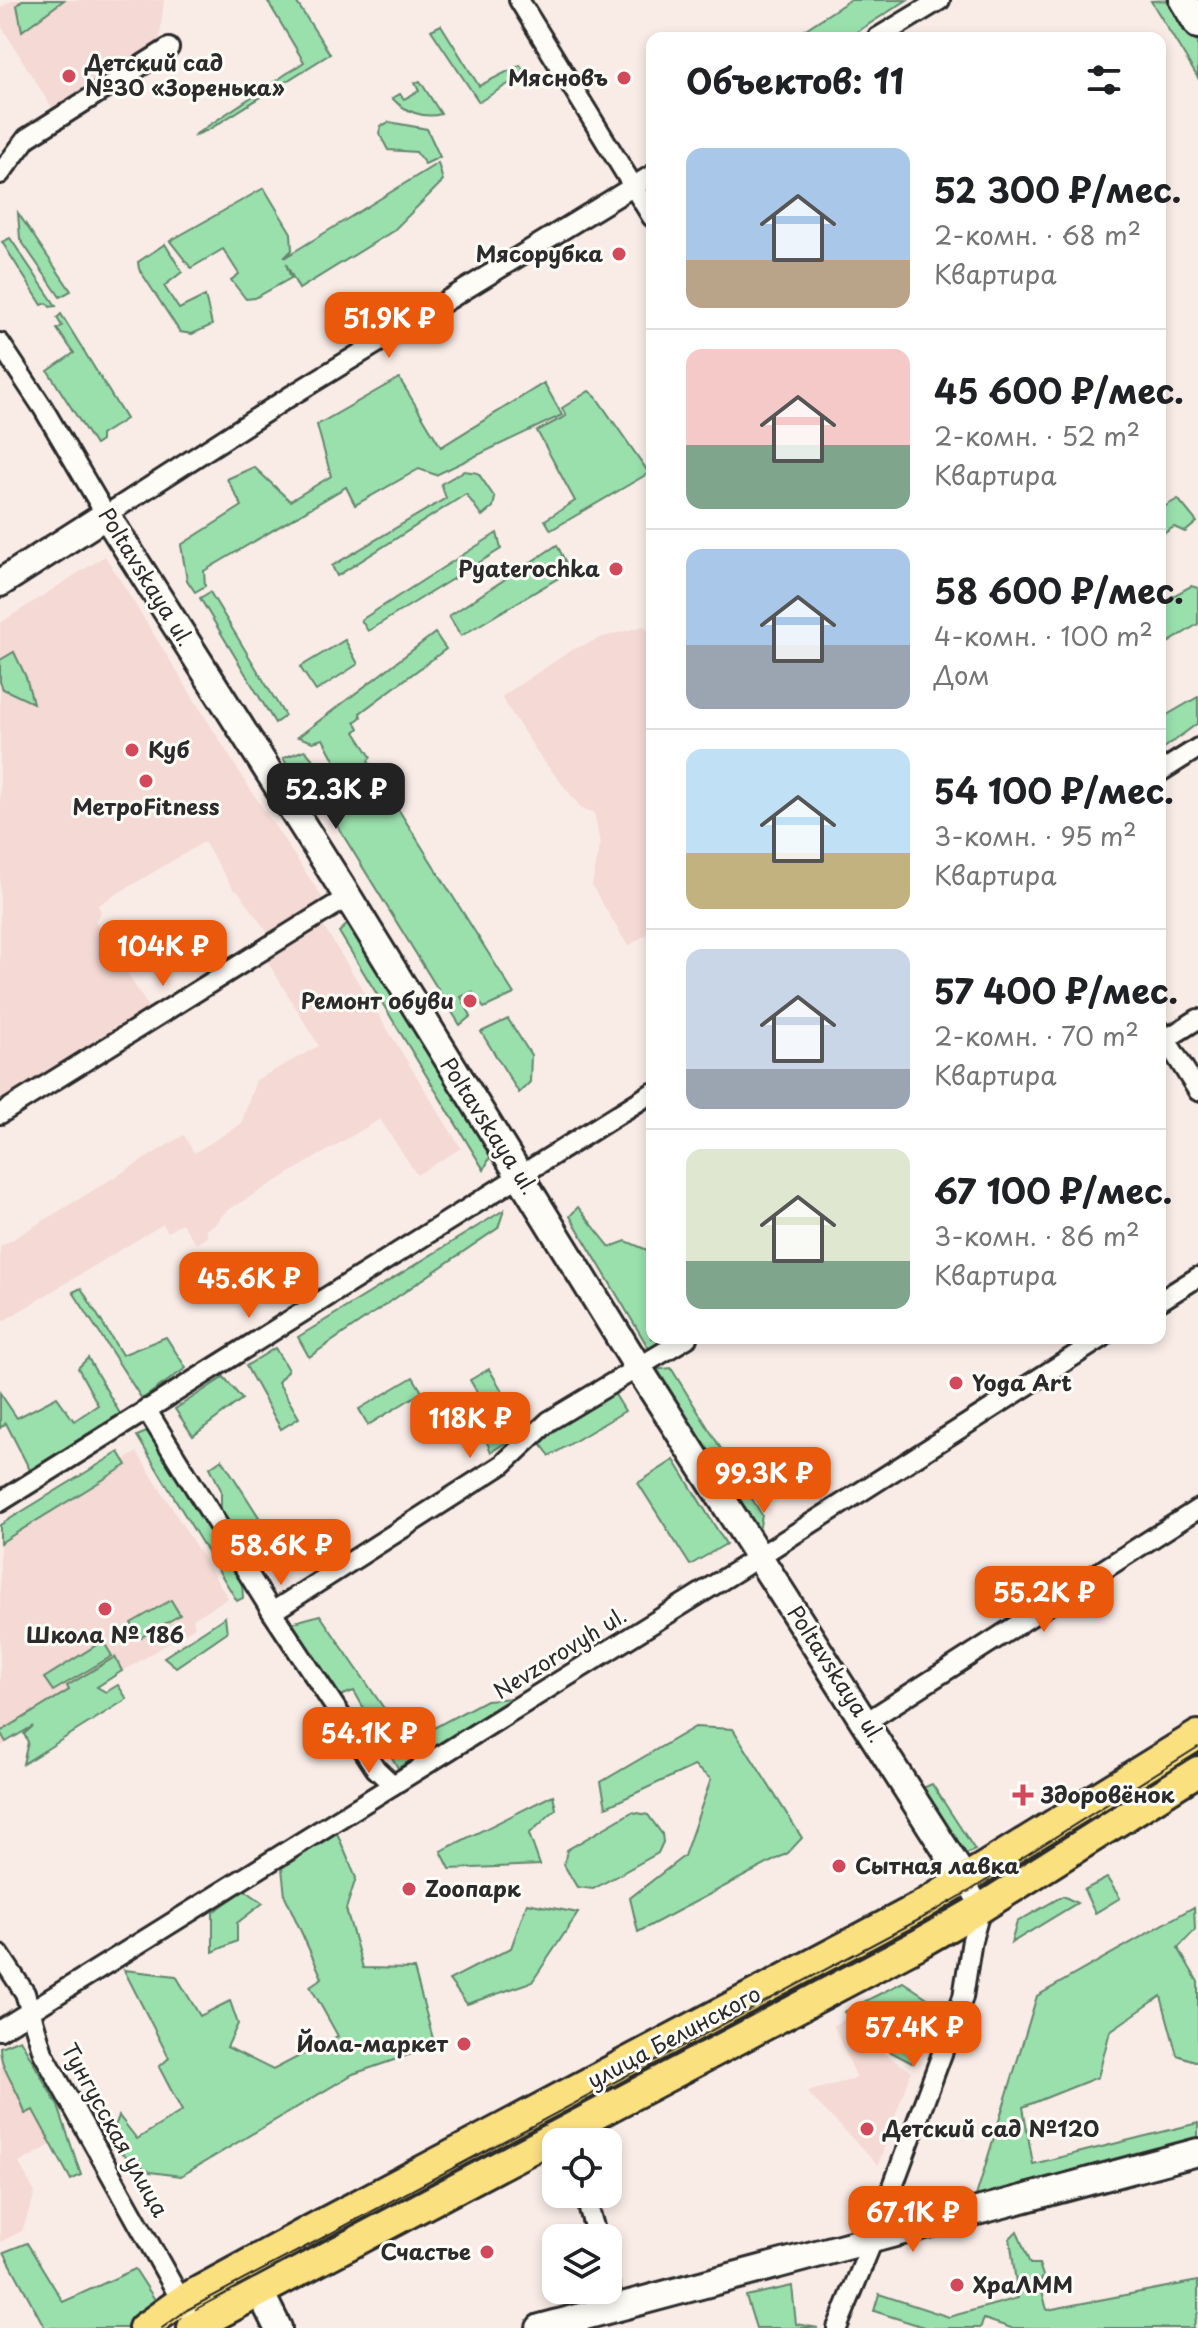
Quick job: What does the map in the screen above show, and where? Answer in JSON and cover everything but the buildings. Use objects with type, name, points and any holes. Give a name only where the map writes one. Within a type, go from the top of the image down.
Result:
[{"type":"main road","name":"улица Белинского","points":[[143,2328],[182,2300],[965,1880],[1198,1735]]},
{"type":"main road","name":"улица Белинского","points":[[581,2128],[981,1908],[1198,1771]]},
{"type":"main road","name":"улица Белинского","points":[[194,2327],[542,2149]]},
{"type":"street","points":[[519,0],[646,207]]},
{"type":"street","points":[[887,32],[940,0]]},
{"type":"street","points":[[1183,0],[1198,25]]},
{"type":"street","points":[[0,174],[27,138],[169,48]]},
{"type":"street","points":[[0,583],[289,397],[646,179]]},
{"type":"street","name":"Poltavskaya ul.","points":[[0,343],[348,897],[639,1369],[866,1722],[981,1908]]},
{"type":"street","points":[[1166,768],[1198,748]]},
{"type":"street","points":[[0,1114],[348,897]]},
{"type":"street","points":[[1166,1035],[1198,1019]]},
{"type":"street","points":[[1166,1043],[1198,1091]]},
{"type":"street","points":[[0,1502],[646,1097]]},
{"type":"street","points":[[1166,1297],[1198,1277]]},
{"type":"street","points":[[272,1612],[503,1464],[549,1421],[678,1344]]},
{"type":"street","name":"Nevzorovyh ul.","points":[[0,2030],[760,1556],[1093,1344]]},
{"type":"street","points":[[146,1409],[272,1612],[376,1769],[393,1785]]},
{"type":"street","points":[[866,1722],[1198,1509]]},
{"type":"street","points":[[837,2328],[963,1997],[972,1940],[981,1908]]},
{"type":"street","name":"Тунгусская улица","points":[[0,1955],[25,1993],[43,2053],[182,2300],[194,2327]]},
{"type":"street","points":[[558,2098],[567,2128]]},
{"type":"street","points":[[622,2292],[873,2240],[1198,2152]]},
{"type":"street","points":[[260,2292],[278,2328]]},
{"type":"street","points":[[540,2328],[590,2304]]},
{"type":"shaded area","name":"Детский сад №30 «Зоренька»","points":[[13,0],[164,0],[159,44],[52,108],[0,24],[0,8]]},
{"type":"shaded area","points":[[105,556],[248,786],[324,900],[270,936],[238,891],[234,890],[204,842],[98,905],[101,912],[95,921],[152,1013],[64,1061],[0,1105],[0,623]]},
{"type":"shaded area","points":[[644,626],[646,628],[646,935],[628,946],[592,886],[600,843],[594,812],[582,809],[539,755],[501,697],[572,650],[603,637]]},
{"type":"shaded area","points":[[322,924],[461,1148],[417,1175],[380,1119],[226,1211],[205,1230],[208,1236],[196,1244],[182,1223],[168,1232],[163,1224],[0,1323],[0,1247],[184,1135],[194,1153],[241,1124],[256,1080],[319,1046],[266,959]]},
{"type":"shaded area","name":"Школа № 186","points":[[137,1452],[228,1598],[193,1619],[195,1627],[0,1747],[0,1538]]},
{"type":"shaded area","name":"Детский сад №120","points":[[845,2020],[886,2055],[911,2071],[878,2165],[807,2092],[857,2078],[833,2025]]},
{"type":"shaded area","points":[[0,2053],[67,2136],[19,2163],[35,2193],[22,2231],[0,2242]]},
{"type":"green space","points":[[22,0],[64,0],[22,31],[17,5]]},
{"type":"green space","points":[[267,0],[295,0],[330,54],[208,130],[193,136],[304,62]]},
{"type":"green space","points":[[850,0],[907,0],[856,32],[801,32]]},
{"type":"green space","points":[[1173,0],[1198,42],[1198,78],[1151,1]]},
{"type":"green space","points":[[441,25],[479,86],[520,65],[526,73],[479,102],[431,30]]},
{"type":"green space","points":[[420,81],[441,114],[414,113],[392,98],[400,94],[404,99],[419,91],[415,83]]},
{"type":"green space","points":[[389,122],[427,129],[440,157],[425,164],[416,152],[388,150],[379,133],[381,126]]},
{"type":"green space","points":[[438,163],[443,181],[393,231],[299,289],[286,264],[291,278],[255,298],[246,299],[231,280],[239,274],[223,249],[191,268],[170,241],[264,188],[291,233],[292,250],[284,258]]},
{"type":"green space","points":[[18,213],[71,291],[60,297],[20,239]]},
{"type":"green space","points":[[10,238],[56,306],[42,305],[2,242]]},
{"type":"green space","points":[[165,244],[182,272],[164,286],[179,309],[205,296],[212,325],[192,334],[180,332],[139,269],[138,262]]},
{"type":"green space","points":[[61,314],[126,419],[101,435],[101,441],[95,445],[48,371],[74,353],[57,329],[62,326],[57,318]]},
{"type":"green space","points":[[399,378],[441,447],[544,383],[562,415],[436,475],[419,469],[355,505],[346,487],[204,571],[205,586],[195,592],[187,580],[181,545],[242,506],[227,479],[254,467],[290,501],[331,476],[317,425]]},
{"type":"green space","points":[[589,391],[646,469],[646,475],[551,530],[545,520],[575,501],[537,431],[566,416],[562,408]]},
{"type":"green space","points":[[464,471],[478,473],[495,498],[493,507],[482,516],[466,494],[337,576],[332,566],[446,498],[441,484]]},
{"type":"green space","points":[[1178,499],[1197,522],[1185,532],[1174,527],[1166,532],[1166,506]]},
{"type":"green space","points":[[497,533],[501,549],[368,631],[361,620]]},
{"type":"green space","points":[[557,545],[570,571],[461,636],[449,616]]},
{"type":"green space","points":[[1191,586],[1198,588],[1198,624],[1166,644],[1166,600]]},
{"type":"green space","points":[[210,592],[285,716],[275,723],[200,598]]},
{"type":"green space","points":[[435,633],[446,649],[360,713],[361,717],[355,722],[359,728],[355,732],[371,757],[368,761],[514,994],[484,1008],[472,992],[461,997],[471,1016],[460,1025],[309,780],[298,783],[283,758],[305,750],[327,777],[339,769],[323,739],[313,742],[298,737]]},
{"type":"green space","points":[[345,640],[358,664],[316,691],[300,667]]},
{"type":"green space","points":[[14,652],[26,677],[33,703],[3,689],[0,682],[0,660]]},
{"type":"green space","points":[[1198,697],[1198,723],[1166,747],[1166,716]]},
{"type":"green space","points":[[351,921],[494,1148],[484,1170],[339,932]]},
{"type":"green space","points":[[508,1019],[531,1055],[530,1082],[519,1093],[481,1032]]},
{"type":"green space","points":[[578,1207],[610,1247],[626,1241],[646,1249],[646,1344],[570,1216]]},
{"type":"green space","points":[[504,1210],[498,1228],[309,1357],[298,1337]]},
{"type":"green space","points":[[81,1288],[122,1355],[166,1337],[186,1368],[142,1399],[73,1292]]},
{"type":"green space","points":[[646,1344],[664,1344],[651,1352]]},
{"type":"green space","points":[[275,1348],[288,1370],[278,1382],[299,1418],[281,1429],[246,1366]]},
{"type":"green space","points":[[88,1358],[123,1419],[33,1476],[6,1423],[0,1428],[0,1393],[17,1418],[57,1397],[74,1421],[98,1405],[78,1368]]},
{"type":"green space","points":[[671,1368],[762,1515],[758,1537],[652,1370]]},
{"type":"green space","points":[[489,1369],[513,1409],[501,1416],[511,1439],[491,1452],[468,1397],[477,1392],[470,1380]]},
{"type":"green space","points":[[224,1377],[242,1399],[193,1436],[175,1409]]},
{"type":"green space","points":[[413,1377],[422,1392],[368,1425],[359,1409]]},
{"type":"green space","points":[[614,1393],[625,1411],[550,1456],[541,1444],[565,1419]]},
{"type":"green space","points":[[151,1430],[242,1582],[243,1598],[237,1601],[137,1436]]},
{"type":"green space","points":[[119,1452],[127,1465],[0,1543],[0,1525]]},
{"type":"green space","points":[[222,1459],[278,1547],[263,1568],[221,1512],[221,1490],[210,1467]]},
{"type":"green space","points":[[674,1460],[726,1544],[690,1565],[638,1483]]},
{"type":"green space","points":[[171,1600],[180,1615],[140,1638],[131,1623]]},
{"type":"green space","points":[[320,1615],[383,1707],[413,1725],[432,1729],[486,1700],[514,1698],[398,1768],[354,1691],[340,1696],[291,1623]]},
{"type":"green space","points":[[225,1617],[227,1632],[176,1667],[164,1657]]},
{"type":"green space","points":[[103,1641],[112,1656],[53,1691],[44,1678]]},
{"type":"green space","points":[[115,1657],[122,1671],[97,1687],[106,1692],[118,1685],[127,1699],[23,1764],[28,1742],[24,1734],[33,1726],[6,1742],[0,1732],[69,1690],[67,1686]]},
{"type":"green space","points":[[695,1727],[733,1729],[802,1838],[788,1853],[638,1932],[630,1898],[684,1856],[711,1779],[694,1766],[606,1807],[601,1782]]},
{"type":"green space","points":[[932,1784],[975,1850],[966,1854],[923,1788]]},
{"type":"green space","points":[[553,1795],[556,1809],[529,1834],[540,1865],[450,1869],[441,1851]]},
{"type":"green space","points":[[632,1812],[648,1815],[662,1834],[663,1842],[658,1853],[593,1889],[577,1887],[564,1865],[567,1850]]},
{"type":"green space","points":[[337,1833],[356,1878],[346,1909],[363,1968],[414,1969],[435,2046],[353,2074],[181,2176],[150,2172],[108,2144],[119,2116],[137,2139],[182,2111],[159,2067],[169,2058],[124,1970],[176,1976],[200,2016],[230,2001],[238,2024],[227,2047],[273,2070],[338,2036],[310,1986],[322,1978],[285,1896],[282,1868]]},
{"type":"green space","points":[[1107,1878],[1120,1898],[1095,1913],[1084,1890]]},
{"type":"green space","points":[[245,1890],[263,1903],[237,1923],[237,1941],[213,1952],[213,1912]]},
{"type":"green space","points":[[1063,1896],[1077,1903],[1011,1943],[1017,1922]]},
{"type":"green space","points":[[527,1903],[578,1913],[532,1982],[467,2004],[449,1980],[511,1948]]},
{"type":"green space","points":[[1194,1907],[1195,1930],[1178,1948],[1198,1982],[1198,2062],[1177,2055],[1161,1996],[1110,2031],[1098,2077],[1023,2107],[1033,2164],[1198,2123],[1198,2144],[973,2206],[1037,1996]]},
{"type":"green space","points":[[903,1982],[935,2003],[912,2063],[889,2051],[844,2012]]},
{"type":"green space","points":[[20,2039],[58,2106],[81,2175],[71,2180],[33,2110],[25,2114],[3,2064],[0,2047]]},
{"type":"green space","points":[[1017,2231],[1030,2264],[1039,2264],[1047,2310],[1198,2281],[1198,2312],[1193,2328],[1011,2328],[984,2319],[980,2328],[927,2328],[874,2311],[879,2294],[949,2317],[1018,2298],[1010,2238]]},
{"type":"green space","points":[[27,2243],[63,2302],[135,2269],[161,2309],[135,2328],[45,2328],[4,2252]]},
{"type":"green space","points":[[792,2286],[796,2324],[818,2328],[756,2328],[746,2296]]},
{"type":"tram line","points":[[162,2328],[187,2310],[926,1916],[1198,1747]]},
{"type":"place","name":"Детский сад №30 «Зоренька»","points":[[69,76]]},
{"type":"place","name":"Мясновъ","points":[[624,78]]},
{"type":"place","name":"Мясорубка","points":[[619,254]]},
{"type":"place","name":"Pyaterochka","points":[[616,569]]},
{"type":"place","name":"Куб","points":[[132,750]]},
{"type":"place","name":"МетроFitness","points":[[146,781]]},
{"type":"place","name":"Ремонт обуви","points":[[470,1001]]},
{"type":"place","name":"Yoga Art","points":[[956,1383]]},
{"type":"place","name":"Школа № 186","points":[[105,1609]]},
{"type":"place","name":"Здоровёнок","points":[[1023,1795]]},
{"type":"place","name":"Сытная лавка","points":[[839,1866]]},
{"type":"place","name":"Zooпарк","points":[[409,1889]]},
{"type":"place","name":"Йола-маркет","points":[[464,2044]]},
{"type":"place","name":"Детский сад №120","points":[[867,2129]]},
{"type":"place","name":"Счастье","points":[[487,2252]]},
{"type":"place","name":"ХраЛММ","points":[[957,2285]]}]
